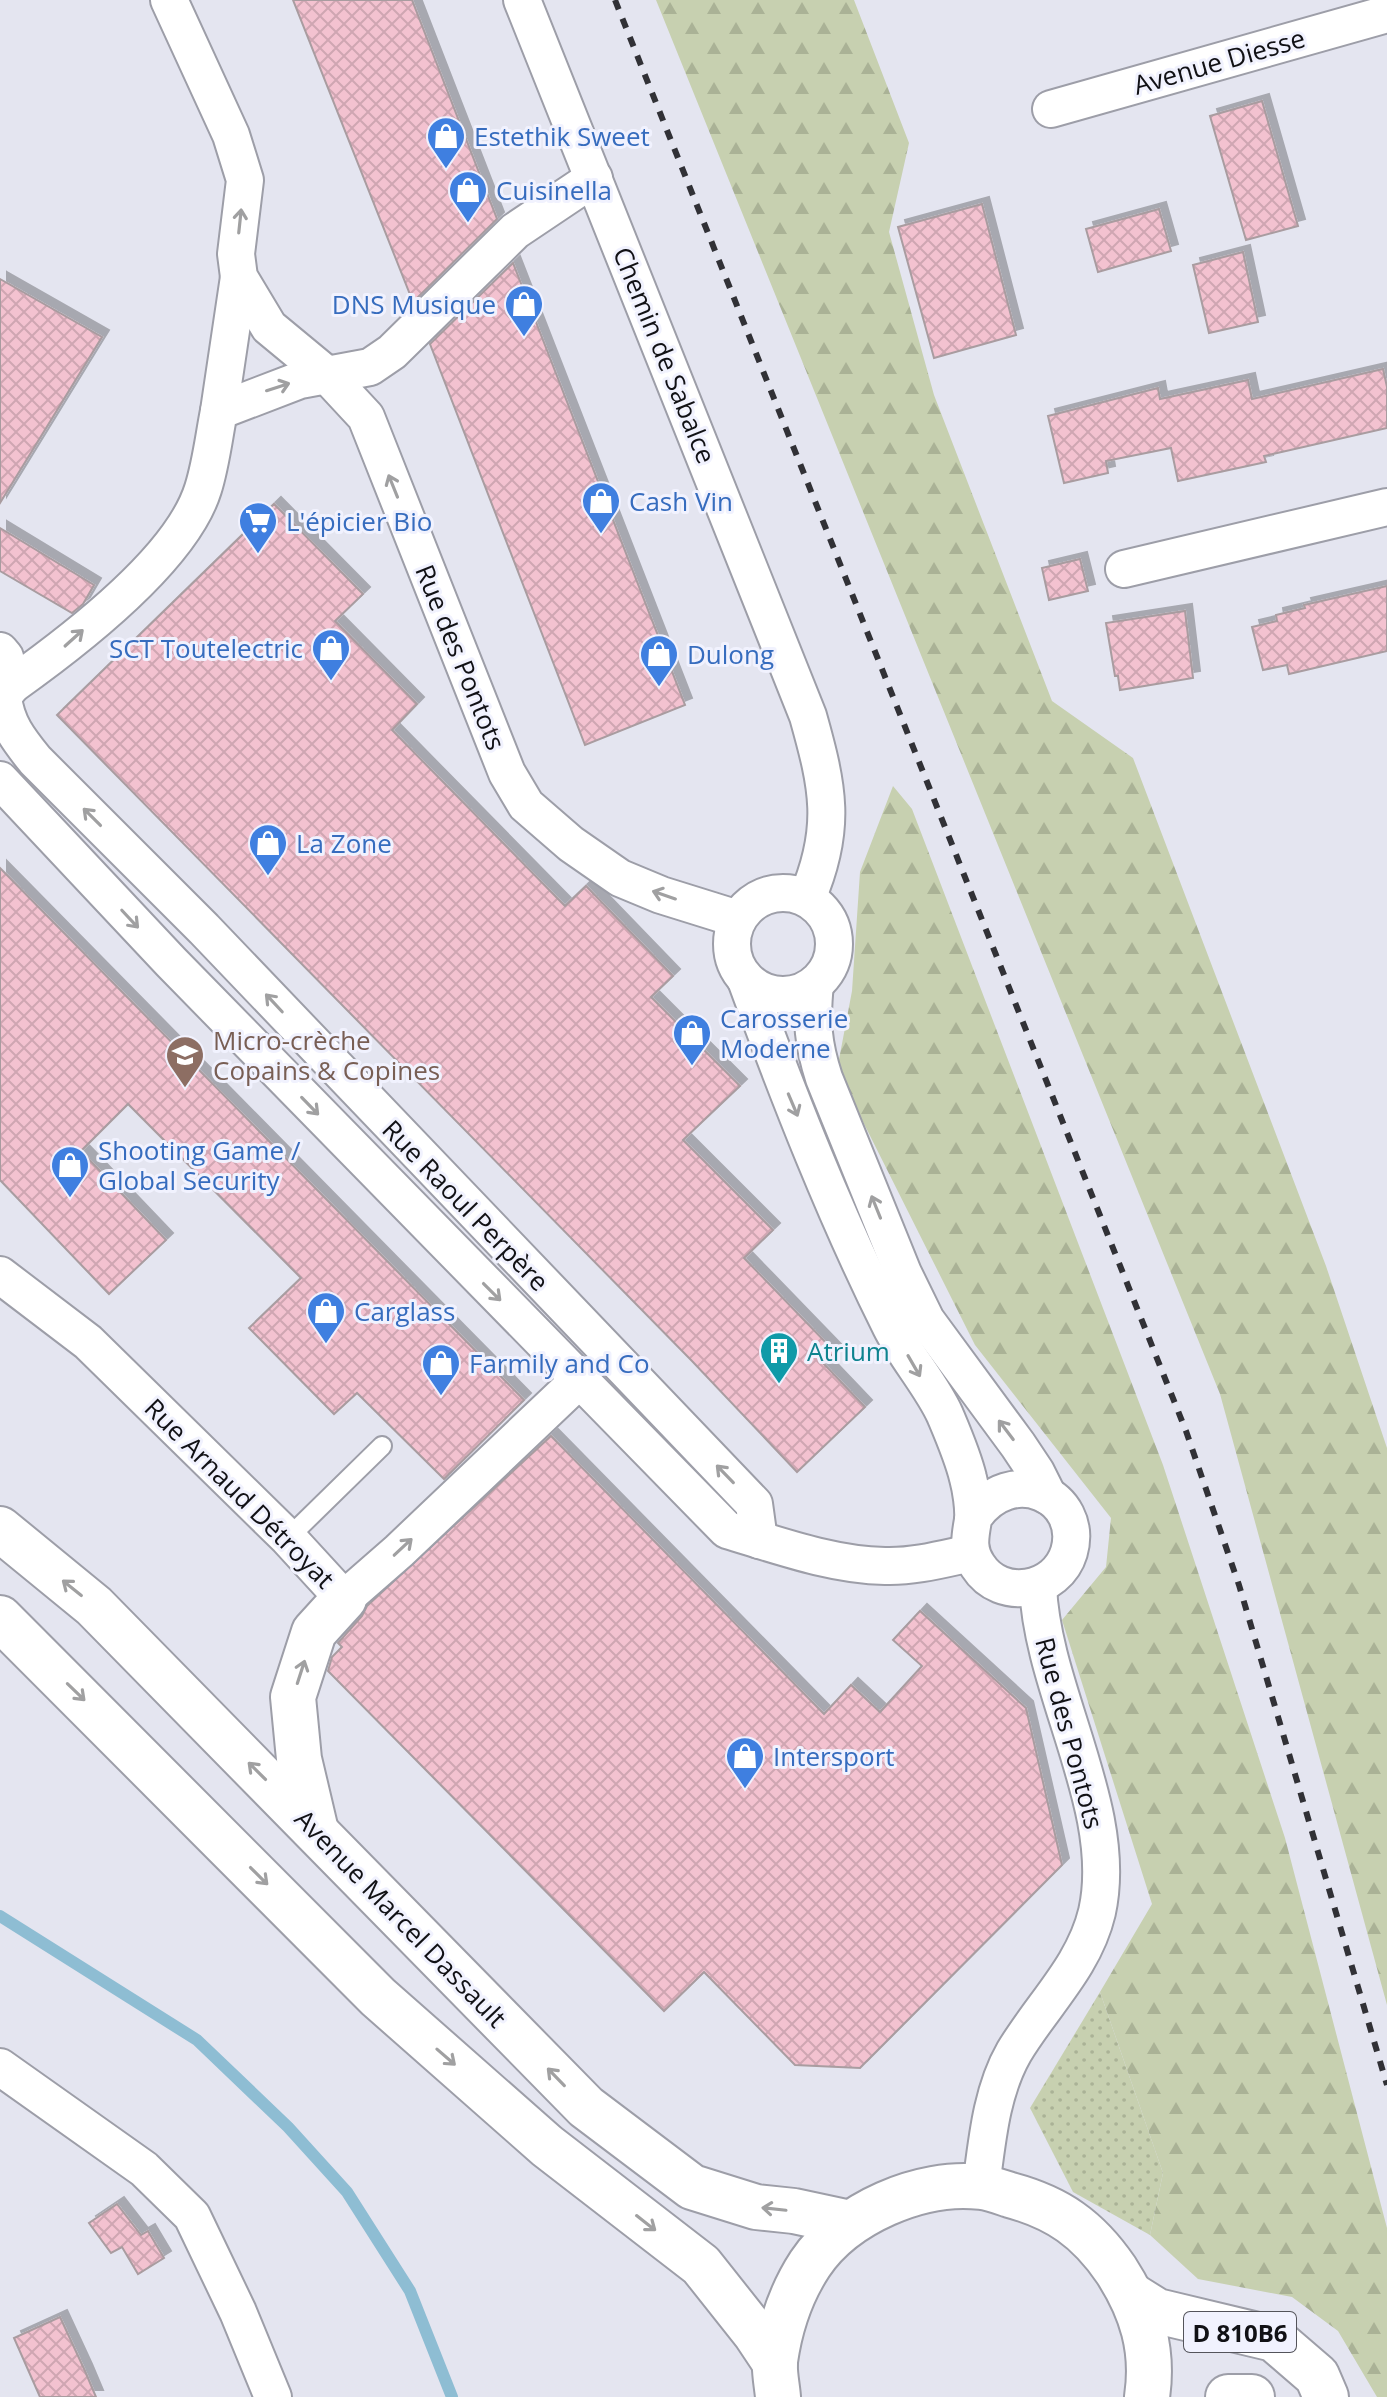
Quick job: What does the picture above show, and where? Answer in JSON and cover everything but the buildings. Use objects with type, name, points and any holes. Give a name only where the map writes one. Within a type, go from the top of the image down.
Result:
[{"type":"main road","name":"Avenue Marcel Dassault","points":[[0,1529],[94,1606],[586,2107],[692,2187],[756,2207],[794,2211],[850,2223]]},
{"type":"main road","points":[[316,1831],[299,1759],[293,1697],[314,1632],[344,1599]]},
{"type":"main road","points":[[0,1618],[378,1997],[547,2146],[701,2265],[755,2333],[777,2380]]},
{"type":"main road","points":[[777,2380],[786,2310],[811,2262],[850,2223],[890,2201],[935,2188],[981,2187],[1043,2204],[1097,2242],[1133,2296],[1146,2337],[1150,2378],[1147,2397]]},
{"type":"main road","name":"D 810B6","points":[[1133,2296],[1157,2311],[1274,2339],[1317,2376],[1326,2397]]},
{"type":"main road","points":[[1228,2397],[1252,2397]]},
{"type":"street","name":"Rue des Pontots","points":[[169,0],[231,135],[245,180],[236,254],[239,277],[269,327],[327,375],[366,417],[507,773],[526,805],[571,844],[620,878],[661,895],[738,919]]},
{"type":"street","name":"Chemin de Sabalce","points":[[522,0],[808,716],[823,767],[828,812],[819,870],[807,898]]},
{"type":"street","name":"Avenue Diesse","points":[[1051,109],[1368,11]]},
{"type":"street","points":[[219,411],[273,389],[370,367],[392,352],[515,231],[594,178]]},
{"type":"street","points":[[5,694],[65,647],[156,564],[184,529],[203,490],[219,411],[239,277]]},
{"type":"street","points":[[1124,569],[1387,507]]},
{"type":"street","name":"Rue Raoul Perpère","points":[[0,651],[5,657],[5,715],[16,736],[35,760],[204,929],[754,1504],[759,1540]]},
{"type":"street","name":"Rue Raoul Perpère","points":[[0,780],[171,962],[727,1530],[854,1563],[885,1566],[910,1565],[971,1553]]},
{"type":"street","points":[[746,980],[772,994],[787,995],[802,992],[825,974],[835,946],[834,931],[819,906],[792,893],[776,892],[748,906],[732,934],[736,966],[746,980],[789,1096],[892,1329],[944,1413],[968,1477],[973,1518],[969,1541],[971,1553],[990,1580],[1005,1587],[1022,1589],[1038,1586],[1062,1566],[1069,1552],[1071,1536],[1067,1520],[1048,1496],[1018,1445],[926,1320],[903,1273],[817,1056],[811,1015],[815,984]]},
{"type":"street","name":"Rue Arnaud Détroyat","points":[[0,1275],[88,1342],[288,1538],[344,1599],[579,1380]]},
{"type":"street","points":[[973,1518],[983,1503],[997,1493],[1014,1488],[1031,1489],[1048,1496]]},
{"type":"street","name":"Rue des Pontots","points":[[981,2187],[987,2137],[1001,2082],[1013,2054],[1065,1981],[1084,1948],[1097,1912],[1102,1870],[1096,1819],[1049,1659],[1039,1610],[1038,1586]]},
{"type":"street","points":[[0,2067],[144,2169],[192,2216],[238,2312],[273,2397]]},
{"type":"lane","points":[[288,1538],[382,1446]]},
{"type":"green space","points":[[656,0],[854,0],[909,143],[889,232],[934,395],[1052,701],[1133,758],[1326,1266],[1387,1448],[1387,2005],[1220,1394]]},
{"type":"green space","points":[[893,786],[912,809],[1163,1465],[1285,1838],[1387,2228],[1387,2397],[1377,2397],[1338,2331],[1292,2297],[1198,2279],[1150,2235],[1163,2173],[1100,1992],[1152,1904],[1062,1620],[1106,1567],[1111,1518],[975,1345],[837,1070],[852,991],[860,872]]},
{"type":"green space","points":[[1100,1992],[1163,2173],[1150,2235],[1073,2192],[1030,2108]]},
{"type":"waterway","points":[[0,1916],[197,2040],[288,2127],[347,2192],[410,2291],[452,2397]]},
{"type":"railway","points":[[615,0],[1186,1431],[1239,1585],[1387,2085]]},
{"type":"place","name":"Estethik Sweet","points":[[446,170]]},
{"type":"place","name":"Cuisinella","points":[[468,224]]},
{"type":"place","name":"DNS Musique","points":[[524,338]]},
{"type":"place","name":"Cash Vin","points":[[601,535]]},
{"type":"place","name":"L'épicier Bio","points":[[258,555]]},
{"type":"place","name":"SCT Toutelectric","points":[[331,682]]},
{"type":"place","name":"Dulong","points":[[659,688]]},
{"type":"place","name":"La Zone","points":[[268,877]]},
{"type":"place","name":"Carosserie Moderne","points":[[692,1067]]},
{"type":"place","name":"Micro-crèche Copains & Copines","points":[[185,1089]]},
{"type":"place","name":"Shooting Game / Global Security","points":[[70,1199]]},
{"type":"place","name":"Carglass","points":[[326,1345]]},
{"type":"place","name":"Atrium","points":[[779,1385]]},
{"type":"place","name":"Farmily and Co","points":[[441,1397]]},
{"type":"place","name":"Intersport","points":[[745,1790]]}]
